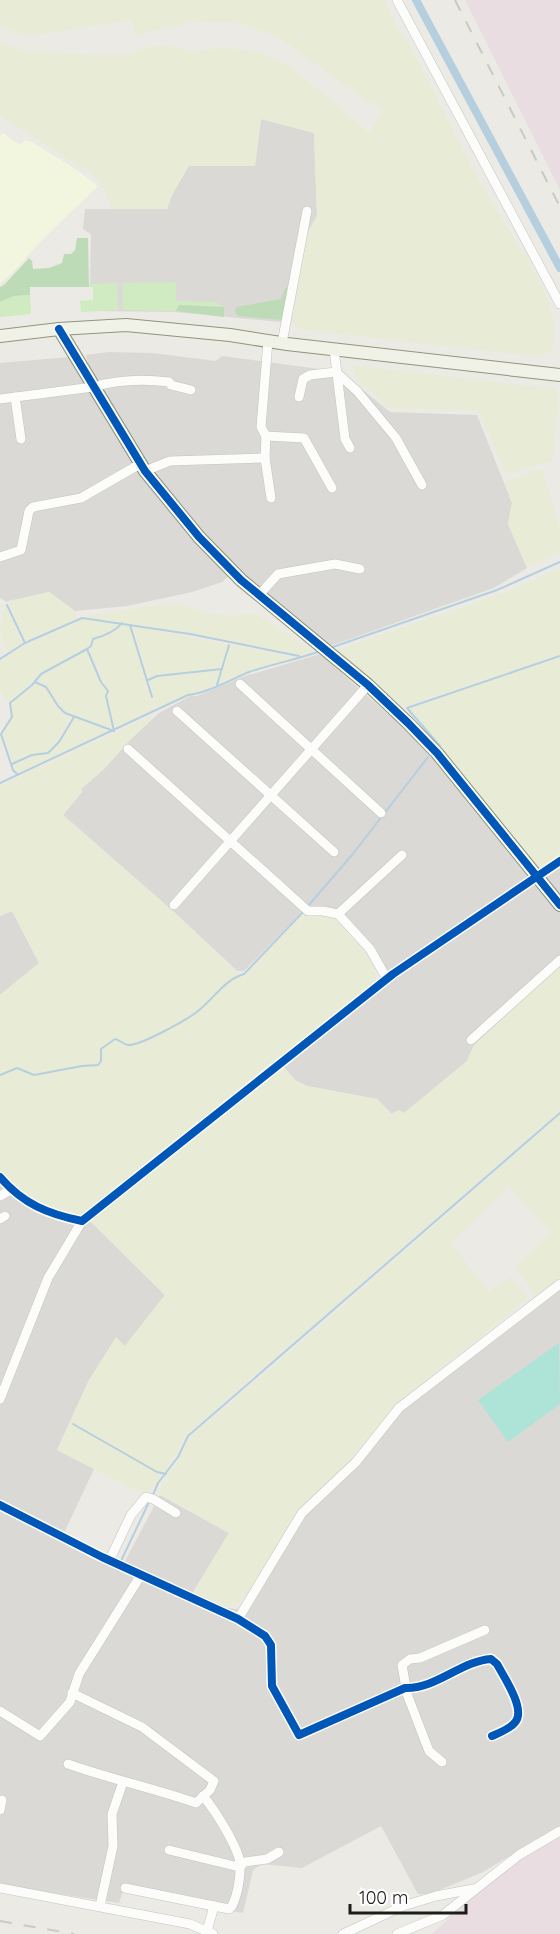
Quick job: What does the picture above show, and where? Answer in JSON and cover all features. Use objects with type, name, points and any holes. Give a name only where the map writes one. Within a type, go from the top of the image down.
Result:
[{"type":"street","points":[[398,0],[560,304]]},
{"type":"street","points":[[282,343],[307,212]]},
{"type":"street","points":[[0,336],[59,329],[126,325],[230,335],[560,375]]},
{"type":"street","points":[[59,329],[142,468],[199,537],[220,561],[368,686],[437,753],[560,905]]},
{"type":"street","points":[[268,341],[261,428],[266,436],[265,458],[271,498]]},
{"type":"street","points":[[334,349],[345,439],[350,448]]},
{"type":"street","points":[[298,397],[303,379],[310,375],[336,372],[357,391],[396,438],[422,485]]},
{"type":"street","points":[[0,399],[93,387],[107,383],[148,380],[169,382],[171,385],[191,390]]},
{"type":"street","points":[[15,397],[21,439]]},
{"type":"street","points":[[266,436],[304,438],[332,488]]},
{"type":"street","points":[[0,557],[21,550],[29,511],[33,507],[81,498],[142,468],[170,461],[265,458]]},
{"type":"street","points":[[260,594],[279,574],[334,564],[360,569]]},
{"type":"street","points":[[240,684],[381,813]]},
{"type":"street","points":[[174,905],[368,686]]},
{"type":"street","points":[[177,711],[334,852]]},
{"type":"street","points":[[128,748],[308,911],[338,914],[370,949],[387,979]]},
{"type":"street","points":[[338,914],[402,855]]},
{"type":"street","points":[[0,1399],[48,1278],[82,1221],[411,960],[560,861]]},
{"type":"street","points":[[471,1040],[560,960]]},
{"type":"street","points":[[0,1178],[28,1203],[82,1221]]},
{"type":"street","points":[[0,1196],[11,1190]]},
{"type":"street","points":[[238,1619],[302,1513],[356,1462],[399,1408],[560,1284]]},
{"type":"street","points":[[109,1560],[131,1515],[139,1504],[151,1498],[176,1513]]},
{"type":"street","points":[[0,1505],[109,1560],[238,1619],[265,1636],[271,1645],[272,1686],[299,1735],[405,1688],[427,1684],[479,1660],[491,1659],[497,1664],[519,1710],[515,1724],[492,1736]]},
{"type":"street","points":[[0,1711],[40,1736],[69,1702],[79,1674],[141,1575]]},
{"type":"street","points":[[442,1762],[429,1751],[405,1688],[406,1680],[402,1665],[410,1659],[420,1658],[485,1630]]},
{"type":"street","points":[[68,1764],[123,1782],[151,1787],[196,1803],[210,1790],[214,1781],[141,1727],[72,1694]]},
{"type":"street","points":[[100,1906],[113,1846],[112,1814],[123,1782]]},
{"type":"street","points":[[125,1888],[229,1909],[232,1906],[239,1867],[238,1857],[215,1810],[203,1796]]},
{"type":"street","points":[[397,1934],[443,1915],[519,1855],[560,1831]]},
{"type":"street","points":[[169,1850],[239,1867]]},
{"type":"street","points":[[239,1867],[244,1862],[267,1859],[279,1852]]},
{"type":"street","points":[[0,1888],[190,1923],[210,1932],[214,1906]]},
{"type":"street","points":[[343,1934],[403,1906],[436,1896],[475,1889]]},
{"type":"shaded area","points":[[0,0],[384,0],[481,185],[530,263],[543,289],[550,305],[554,327],[554,343],[551,351],[540,357],[306,330],[291,323],[306,235],[317,216],[314,133],[261,119],[255,166],[189,166],[172,195],[167,209],[111,209],[105,190],[91,173],[0,116],[0,43],[26,51],[93,55],[131,55],[139,49],[163,45],[194,52],[224,47],[261,53],[288,65],[370,132],[382,113],[379,106],[365,100],[279,37],[239,23],[193,21],[145,32],[140,36],[133,33],[134,23],[130,20],[25,35],[0,27]]},
{"type":"shaded area","points":[[465,0],[560,0],[560,190]]},
{"type":"shaded area","points":[[261,119],[314,133],[317,216],[306,235],[291,323],[175,312],[93,311],[93,288],[90,283],[91,234],[83,229],[85,209],[167,209],[188,166],[255,166]]},
{"type":"shaded area","points":[[3,133],[20,145],[25,140],[32,142],[98,186],[0,284],[0,136]]},
{"type":"shaded area","points":[[109,352],[152,353],[216,361],[222,356],[341,372],[390,412],[477,415],[512,503],[508,524],[527,568],[494,588],[330,646],[254,584],[203,536],[153,475],[90,373],[86,355]]},
{"type":"shaded area","points":[[70,357],[181,522],[229,576],[222,582],[192,592],[127,606],[75,611],[49,592],[7,602],[0,598],[0,363]]},
{"type":"shaded area","points":[[350,365],[556,389],[559,398],[552,461],[506,474],[479,413],[476,411],[389,408],[372,392],[361,386]]},
{"type":"shaded area","points":[[542,469],[560,527],[560,552],[527,568],[508,524],[512,503],[504,482]]},
{"type":"shaded area","points":[[560,568],[560,655],[403,707],[337,650],[503,593]]},
{"type":"shaded area","points":[[49,592],[75,611],[77,618],[26,642],[8,601]]},
{"type":"shaded area","points":[[4,604],[24,643],[8,652],[0,633]]},
{"type":"shaded area","points":[[167,604],[183,605],[213,614],[259,616],[314,651],[301,655],[192,633],[82,617]]},
{"type":"shaded area","points":[[82,620],[120,624],[91,639],[90,646],[87,648],[41,673],[9,702],[5,699],[0,689],[0,661],[26,645]]},
{"type":"shaded area","points":[[123,624],[130,625],[155,710],[114,729],[107,696],[109,690],[88,649],[94,640],[105,636]]},
{"type":"shaded area","points":[[132,625],[228,645],[221,668],[148,678]]},
{"type":"shaded area","points":[[230,645],[294,657],[219,683]]},
{"type":"shaded area","points":[[86,650],[100,682],[107,691],[105,695],[113,729],[66,712],[46,686],[37,681],[42,675]]},
{"type":"shaded area","points":[[320,654],[415,738],[454,781],[534,880],[560,863],[560,965],[474,1045],[467,1061],[404,1113],[392,1114],[377,1099],[307,1086],[295,1080],[282,1065],[388,980],[374,949],[308,906],[244,971],[237,971],[174,912],[63,815],[82,792],[81,789],[159,713],[190,696],[197,696],[242,677]]},
{"type":"shaded area","points":[[560,658],[560,856],[544,865],[534,867],[440,748],[440,745],[408,710]]},
{"type":"shaded area","points":[[221,670],[216,684],[156,709],[149,680]]},
{"type":"shaded area","points":[[35,683],[45,688],[57,707],[72,717],[52,749],[22,757],[13,763],[2,734],[13,718],[11,703]]},
{"type":"shaded area","points":[[148,717],[151,720],[105,768],[81,789],[82,792],[63,815],[174,912],[237,971],[240,977],[244,976],[304,913],[337,917],[372,960],[376,975],[375,981],[368,989],[81,1217],[38,1202],[18,1192],[0,1171],[0,995],[39,963],[12,911],[0,916],[0,786]]},
{"type":"shaded area","points":[[74,718],[112,731],[18,774],[13,765],[33,756],[48,754]]},
{"type":"shaded area","points":[[12,911],[39,963],[0,995],[0,916]]},
{"type":"shaded area","points":[[560,965],[560,1111],[185,1436],[152,1490],[141,1493],[57,1450],[89,1380],[116,1337],[125,1346],[165,1295],[91,1222],[94,1216],[282,1065],[295,1080],[307,1086],[377,1099],[391,1114],[399,1110],[404,1113],[467,1061],[474,1045]]},
{"type":"shaded area","points":[[560,1115],[560,1277],[540,1293],[535,1294],[515,1267],[551,1233],[509,1186],[451,1243],[489,1292],[511,1277],[528,1299],[401,1399],[349,1461],[299,1512],[246,1595],[237,1604],[228,1608],[193,1593],[229,1533],[157,1493],[180,1458],[184,1445],[190,1437]]},
{"type":"shaded area","points":[[0,1171],[18,1192],[91,1222],[165,1295],[124,1347],[116,1338],[89,1380],[57,1450],[94,1469],[64,1533],[124,1563],[160,1495],[229,1533],[193,1592],[228,1608],[246,1610],[305,1516],[356,1467],[404,1406],[560,1289],[560,1826],[483,1872],[430,1894],[418,1894],[381,1826],[302,1868],[262,1864],[253,1870],[243,1913],[123,1891],[119,1903],[0,1885]]},
{"type":"shaded area","points":[[559,1343],[560,1404],[508,1442],[478,1400]]},
{"type":"shaded area","points":[[560,1837],[560,1934],[432,1934],[474,1895],[530,1852]]},
{"type":"green space","points":[[77,238],[88,238],[89,287],[30,287],[30,295],[14,296],[0,302],[0,287],[29,258],[33,269],[49,268],[62,263],[64,254],[71,254],[75,250]]},
{"type":"green space","points":[[176,282],[176,301],[216,302],[224,307],[179,305],[176,311],[123,310],[123,283]]},
{"type":"green space","points":[[117,283],[118,310],[81,312],[80,301],[93,300],[93,287],[89,287],[89,284]]},
{"type":"green space","points":[[285,288],[290,288],[282,320],[238,316],[235,312],[236,307],[281,299]]},
{"type":"green space","points":[[30,295],[31,314],[0,317],[0,302],[14,296]]},
{"type":"green space","points":[[179,305],[224,307],[224,317],[176,311]]},
{"type":"waterway","points":[[416,0],[560,268]]},
{"type":"waterway","points":[[330,648],[497,590],[560,562]]},
{"type":"waterway","points":[[7,605],[25,643]]},
{"type":"waterway","points":[[0,659],[25,643],[82,618],[190,634],[299,656]]},
{"type":"waterway","points":[[18,775],[13,770],[1,734],[12,717],[10,703],[32,685],[41,674],[87,649],[91,646],[93,639],[109,633],[122,623]]},
{"type":"waterway","points":[[130,625],[152,697]]},
{"type":"waterway","points":[[217,685],[229,645]]},
{"type":"waterway","points":[[87,649],[101,682],[108,691],[106,696],[114,731]]},
{"type":"waterway","points":[[0,783],[188,695],[210,689],[249,672],[321,651]]},
{"type":"waterway","points":[[440,746],[407,708],[560,656]]},
{"type":"waterway","points":[[148,680],[157,676],[222,669]]},
{"type":"waterway","points":[[35,682],[46,687],[65,713],[114,731]]},
{"type":"waterway","points":[[12,764],[32,755],[48,753],[59,742],[74,717]]},
{"type":"waterway","points":[[308,906],[352,855],[428,757]]},
{"type":"waterway","points":[[0,1075],[17,1068],[34,1075],[98,1065],[101,1061],[101,1049],[115,1039],[128,1045],[134,1044],[172,1027],[200,1009],[230,981],[244,974],[305,910]]},
{"type":"waterway","points":[[152,1497],[158,1483],[178,1457],[188,1436],[560,1113]]},
{"type":"waterway","points":[[73,1424],[157,1472],[166,1474]]},
{"type":"waterway","points":[[121,1561],[149,1502]]},
{"type":"railway","points":[[455,0],[560,207]]},
{"type":"railway","points":[[0,1921],[74,1934]]},
{"type":"cycle path","points":[[59,329],[145,471],[199,537],[241,580],[368,685],[408,723],[437,753],[560,905]]},
{"type":"cycle path","points":[[0,1177],[27,1201],[47,1211],[82,1221],[393,974],[560,861]]},
{"type":"cycle path","points":[[0,1505],[102,1557],[238,1619],[265,1636],[271,1645],[272,1686],[299,1735],[405,1688],[427,1684],[469,1665],[491,1659],[497,1664],[518,1708],[518,1715],[512,1726],[492,1736]]}]
